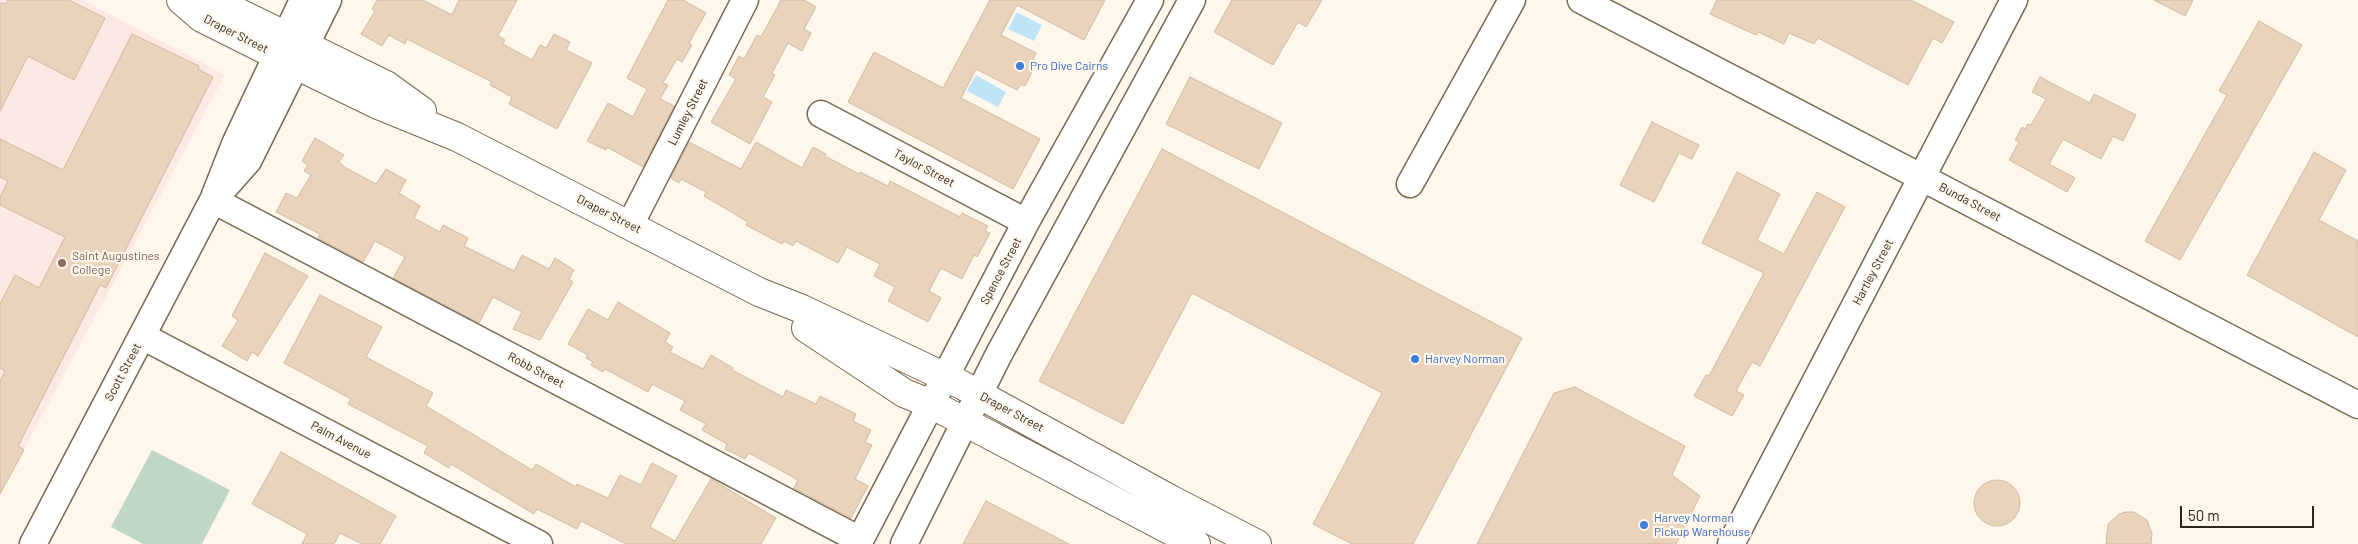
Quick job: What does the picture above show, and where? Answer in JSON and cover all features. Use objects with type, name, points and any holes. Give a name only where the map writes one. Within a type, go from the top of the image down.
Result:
[{"type":"main road","name":"Draper Street","points":[[181,0],[202,18],[291,50]]},
{"type":"main road","name":"Draper Street","points":[[213,0],[376,104],[457,137],[759,292],[802,309],[945,377],[1257,544]]},
{"type":"main road","name":"Draper Street","points":[[759,292],[796,320],[904,393],[931,404],[1196,544]]},
{"type":"street","name":"Scott Street","points":[[33,544],[213,200],[248,161],[291,50],[303,0]]},
{"type":"street","name":"Scott Street","points":[[291,50],[328,0]]},
{"type":"street","name":"Lumley Street","points":[[630,225],[745,0]]},
{"type":"street","name":"Spence Street","points":[[859,542],[1026,222],[1150,0]]},
{"type":"street","points":[[904,544],[980,395],[1192,0]]},
{"type":"street","points":[[1410,184],[1512,0]]},
{"type":"street","name":"Bunda Street","points":[[1581,0],[2358,405]]},
{"type":"street","name":"Hartley Street","points":[[1731,544],[2014,0]]},
{"type":"street","name":"Taylor Street","points":[[821,114],[1026,222]]},
{"type":"street","name":"Robb Street","points":[[213,200],[859,542]]},
{"type":"street","name":"Palm Avenue","points":[[142,336],[539,544]]},
{"type":"shaded area","name":"Saint Augustines College","points":[[0,0],[83,0],[225,75],[0,494]]},
{"type":"green space","points":[[152,450],[230,490],[202,544],[143,544],[111,527]]},
{"type":"water","points":[[1017,12],[1042,25],[1034,41],[1008,29]]},
{"type":"water","points":[[976,75],[1006,92],[998,107],[967,91]]},
{"type":"building","points":[[8,0],[69,0],[105,18],[74,80],[28,56],[0,111],[0,3],[6,4]]},
{"type":"building","points":[[377,0],[423,0],[452,15],[459,0],[517,0],[498,36],[505,40],[503,44],[532,60],[540,45],[546,48],[554,34],[570,42],[566,50],[592,63],[557,129],[509,104],[512,97],[490,85],[492,82],[407,39],[405,44],[389,35],[382,46],[361,34],[375,11],[372,9]]},
{"type":"building","points":[[668,0],[683,0],[706,13],[689,43],[692,45],[682,62],[677,59],[663,83],[668,85],[660,99],[674,106],[643,167],[607,147],[606,150],[587,141],[608,103],[633,117],[647,89],[627,78]]},
{"type":"building","points":[[781,0],[804,0],[816,7],[804,29],[811,33],[802,51],[788,43],[772,73],[775,75],[763,97],[772,102],[750,144],[711,122],[736,79],[729,75],[739,56],[744,59],[757,35],[761,37]]},
{"type":"building","points":[[990,0],[1105,0],[1084,40],[1017,5],[1001,35],[1036,53],[1033,59],[1037,62],[1025,86],[1021,84],[1017,90],[976,69],[961,98],[1040,139],[1013,189],[848,102],[874,52],[943,88]]},
{"type":"building","points":[[1232,0],[1322,0],[1306,27],[1298,22],[1273,65],[1214,32]]},
{"type":"building","points":[[1717,0],[1911,0],[1954,22],[1942,43],[1933,38],[1908,85],[1818,38],[1814,44],[1789,33],[1784,44],[1758,32],[1756,35],[1710,14]]},
{"type":"building","points":[[2154,0],[2193,0],[2185,16]]},
{"type":"building","points":[[2259,21],[2302,45],[2180,260],[2145,241],[2227,95],[2219,91]]},
{"type":"building","points":[[132,34],[199,66],[198,69],[213,77],[106,288],[100,285],[18,446],[24,450],[0,494],[0,381],[5,371],[0,368],[0,304],[15,275],[39,288],[65,237],[0,205],[0,197],[8,181],[0,177],[0,139],[63,170]]},
{"type":"building","points":[[1190,77],[1282,123],[1259,169],[1166,124]]},
{"type":"building","points":[[2040,77],[2090,103],[2094,94],[2136,115],[2123,141],[2113,136],[2101,159],[2063,139],[2049,164],[2075,178],[2067,192],[2009,160],[2019,142],[2015,140],[2022,127],[2025,129],[2028,124],[2031,125],[2046,99],[2032,92]]},
{"type":"building","points":[[1652,122],[1699,145],[1692,159],[1679,153],[1654,202],[1620,185]]},
{"type":"building","points":[[315,138],[344,155],[339,162],[346,168],[376,184],[386,169],[406,180],[399,193],[420,206],[414,218],[440,232],[443,225],[468,238],[464,246],[514,271],[522,255],[549,269],[555,258],[574,270],[569,279],[573,282],[540,340],[513,329],[522,312],[493,297],[479,323],[393,278],[405,257],[375,241],[363,262],[318,238],[320,234],[276,212],[286,193],[297,198],[311,175],[304,171],[308,165],[302,161]]},
{"type":"building","points":[[689,142],[741,169],[756,142],[802,168],[813,147],[826,154],[825,156],[859,174],[860,172],[888,186],[890,181],[960,217],[962,213],[988,226],[985,231],[990,233],[977,257],[974,255],[962,279],[941,268],[929,291],[941,298],[928,322],[888,301],[895,287],[874,276],[880,264],[847,247],[838,263],[796,241],[793,246],[784,241],[782,244],[746,225],[748,222],[704,196],[706,192],[681,179],[679,183],[671,178]]},
{"type":"building","name":"Harvey Norman","points":[[1162,149],[1522,338],[1413,544],[1352,544],[1313,524],[1382,393],[1192,293],[1123,424],[1039,381]]},
{"type":"building","points":[[2314,152],[2346,170],[2319,220],[2358,241],[2358,337],[2247,275]]},
{"type":"building","points":[[1737,172],[1780,194],[1757,240],[1784,254],[1817,192],[1845,207],[1760,366],[1752,362],[1736,391],[1744,395],[1732,416],[1694,396],[1706,375],[1709,376],[1764,273],[1702,243]]},
{"type":"building","points":[[265,253],[308,276],[258,356],[252,352],[247,361],[222,346],[238,320],[232,316]]},
{"type":"building","points":[[320,295],[382,327],[366,357],[433,393],[426,406],[532,470],[536,464],[576,487],[577,484],[608,498],[620,475],[641,485],[652,463],[677,476],[650,527],[675,541],[711,479],[776,518],[761,544],[626,544],[581,521],[577,529],[537,509],[534,514],[451,464],[449,468],[424,453],[428,446],[348,404],[351,399],[284,363]]},
{"type":"building","points":[[618,302],[670,333],[665,342],[673,347],[670,352],[703,369],[711,355],[733,368],[732,370],[783,397],[786,390],[816,404],[820,396],[856,414],[853,421],[871,430],[865,442],[872,445],[855,479],[868,486],[851,518],[794,488],[798,480],[749,453],[745,459],[725,449],[727,444],[702,430],[706,424],[680,410],[685,401],[652,384],[648,392],[605,369],[603,372],[591,365],[593,362],[586,358],[588,355],[568,344],[588,309],[608,320]]},
{"type":"building","points":[[1575,387],[1685,446],[1672,475],[1700,496],[1676,544],[1477,544],[1554,393]]},
{"type":"building","points":[[281,452],[396,516],[380,544],[362,544],[340,533],[334,544],[302,544],[307,534],[252,504]]},
{"type":"building","points":[[1992,480],[2002,480],[2016,490],[2020,503],[2016,516],[2010,522],[2002,526],[1992,526],[1978,516],[1974,508],[1974,498],[1984,484]]},
{"type":"building","points":[[986,501],[1069,544],[963,544]]},
{"type":"building","points":[[2134,512],[2147,520],[2152,534],[2151,544],[2106,544],[2108,524],[2119,514]]},
{"type":"place","name":"Pro Dive Cairns","points":[[1020,66]]},
{"type":"place","name":"Saint Augustines College","points":[[62,263]]},
{"type":"place","name":"Harvey Norman","points":[[1415,359]]},
{"type":"place","name":"Harvey Norman Pickup Warehouse","points":[[1644,525]]}]
